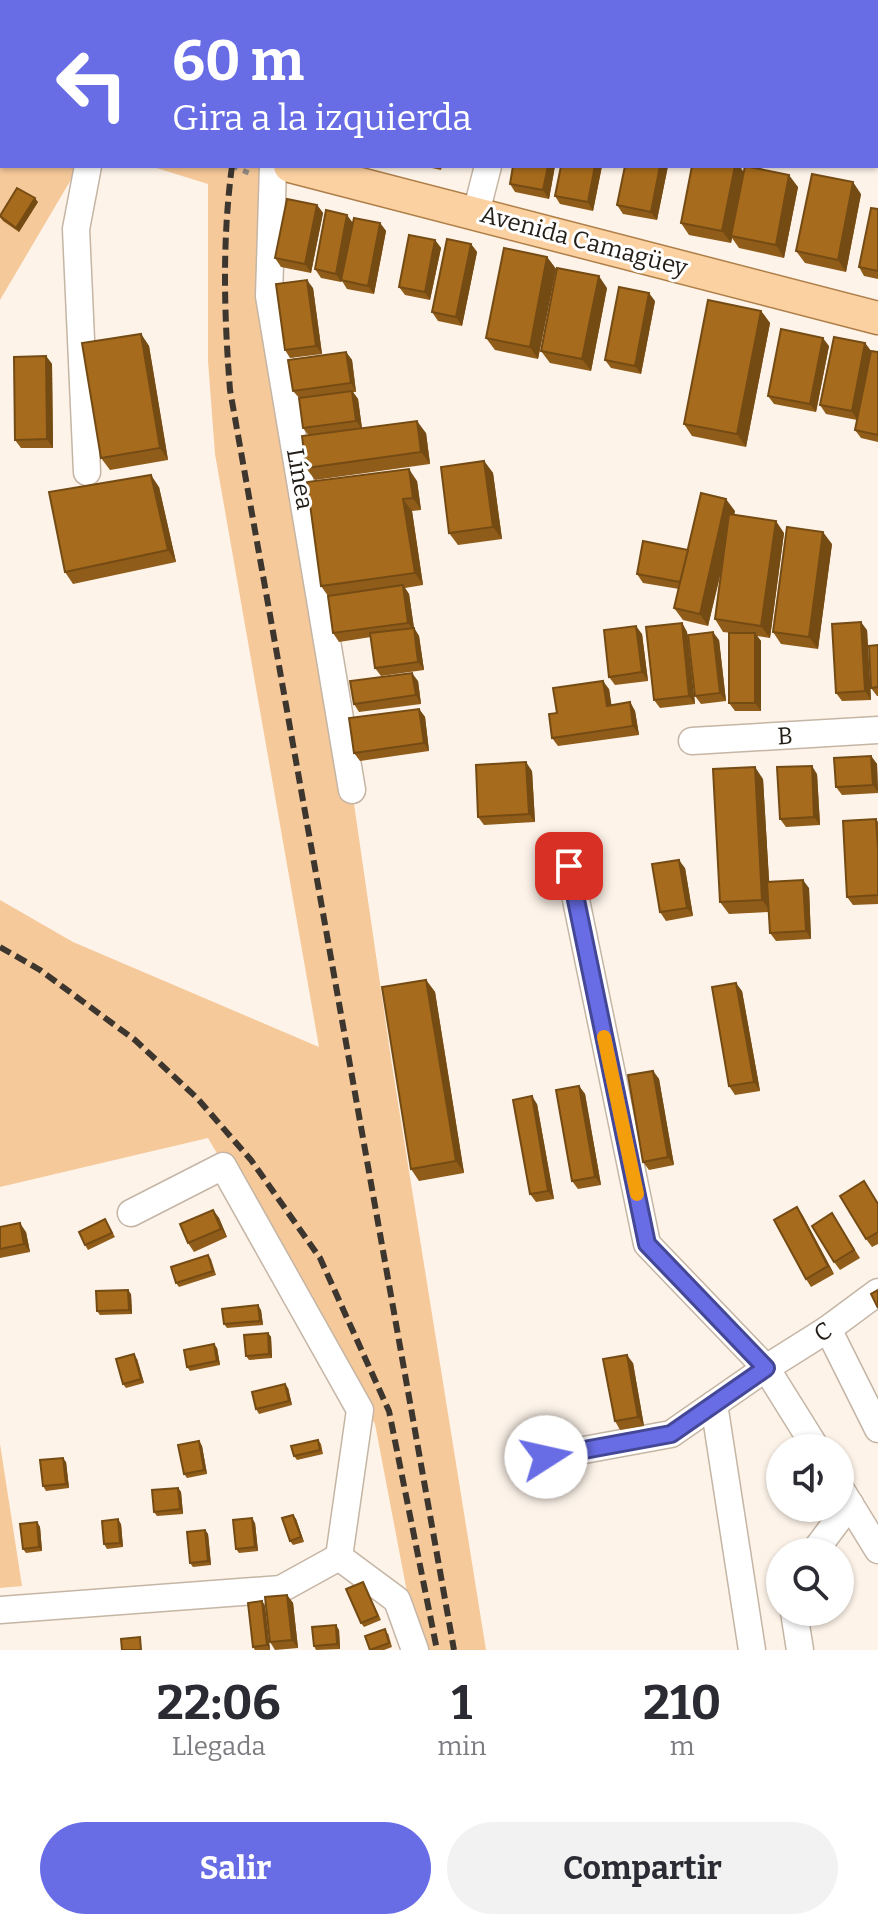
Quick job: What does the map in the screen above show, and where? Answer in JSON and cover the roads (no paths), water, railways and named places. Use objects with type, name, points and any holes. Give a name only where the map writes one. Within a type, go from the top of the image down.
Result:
[{"type":"main road","name":"Avenida Camagüey","points":[[298,168],[878,318]]},
{"type":"street","points":[[87,472],[76,229],[88,168]]},
{"type":"street","name":"Línea","points":[[273,168],[269,296],[352,790]]},
{"type":"street","points":[[476,213],[487,168]]},
{"type":"street","name":"B","points":[[692,741],[878,730]]},
{"type":"street","points":[[569,866],[647,1244],[766,1368],[807,1434]]},
{"type":"street","points":[[131,1213],[223,1166],[360,1410],[339,1557]]},
{"type":"street","name":"C","points":[[546,1457],[671,1434],[878,1292]]},
{"type":"street","points":[[828,1329],[878,1429]]},
{"type":"street","points":[[714,1404],[752,1650]]},
{"type":"street","points":[[854,1511],[878,1550]]},
{"type":"street","points":[[0,1610],[281,1589],[339,1557]]},
{"type":"street","points":[[339,1557],[397,1600],[415,1650]]},
{"type":"street","points":[[796,1626],[800,1650]]},
{"type":"railway","points":[[232,168],[225,278],[230,390],[454,1650]]},
{"type":"railway","points":[[0,947],[40,970],[135,1040],[197,1098],[251,1160],[320,1258],[389,1411],[437,1650]]}]
